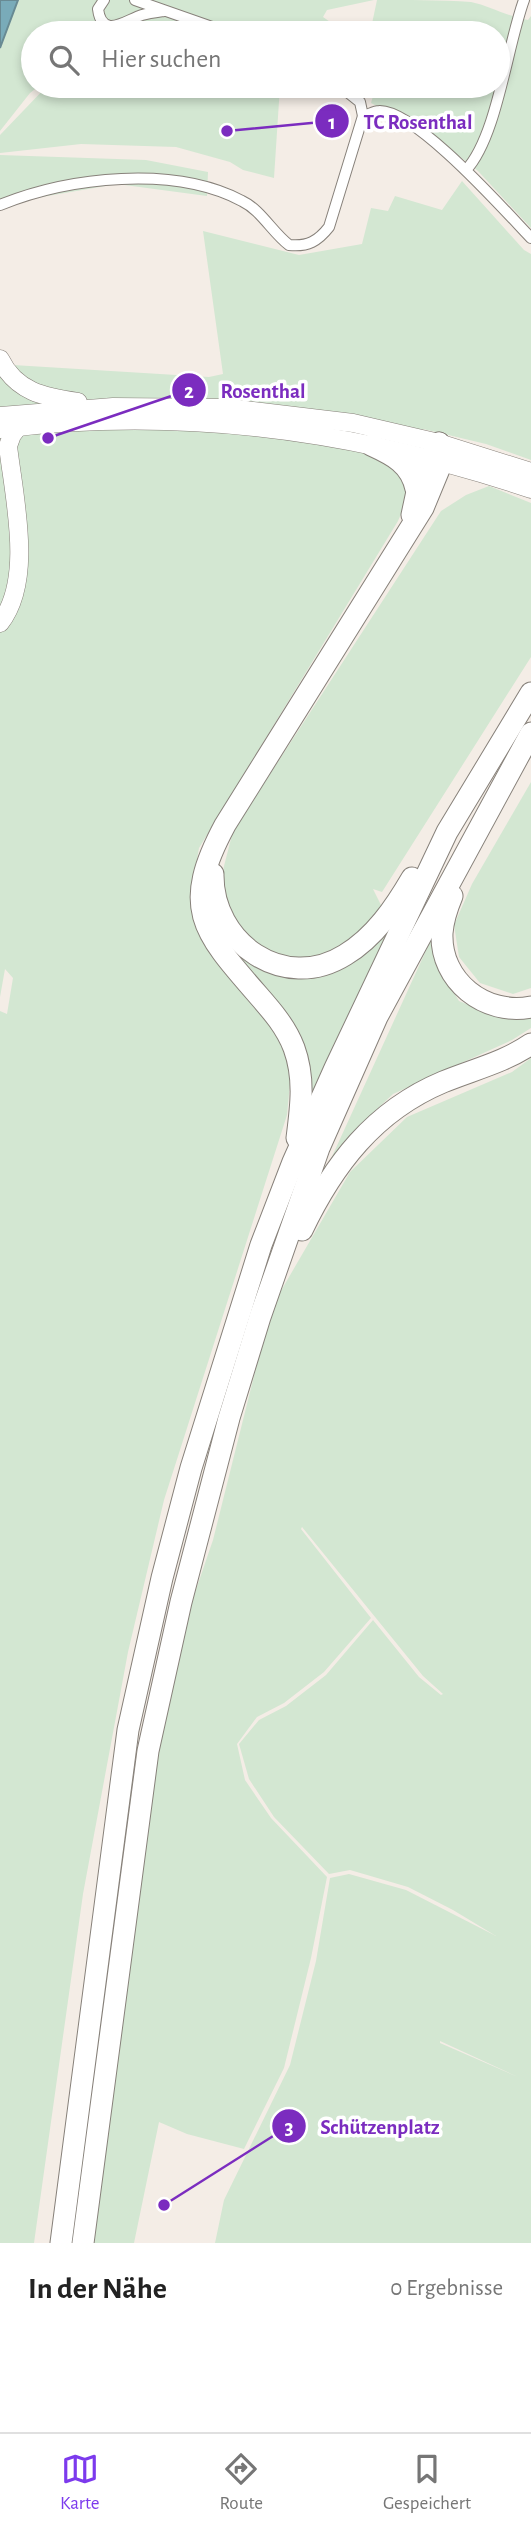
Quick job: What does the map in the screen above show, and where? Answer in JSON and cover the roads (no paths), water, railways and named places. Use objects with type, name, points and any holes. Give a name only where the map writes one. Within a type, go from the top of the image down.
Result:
[{"type":"highway","points":[[372,445],[402,462],[411,472],[416,489]]},
{"type":"highway","points":[[405,538],[421,473],[436,454]]},
{"type":"highway","points":[[293,1162],[302,1093],[300,1070],[293,1046],[274,1013],[217,948],[203,916],[203,873],[209,853],[225,825],[429,496],[436,454]]},
{"type":"highway","points":[[61,2243],[128,1730],[162,1578],[191,1468],[261,1245],[293,1162],[447,832],[531,693]]},
{"type":"highway","points":[[83,2243],[148,1751],[185,1589],[229,1418],[260,1317],[319,1148],[377,1017],[477,828],[531,733]]},
{"type":"highway","points":[[225,825],[214,872],[214,894],[220,915],[232,934],[247,949],[275,964],[296,967],[318,966],[338,959],[367,939],[399,900],[429,849],[447,832]]},
{"type":"highway","points":[[477,828],[443,921],[442,942],[447,962],[457,980],[480,1000],[508,1009],[531,1007]]},
{"type":"highway","points":[[260,1317],[280,1286],[299,1237],[324,1188],[340,1163],[365,1133],[394,1109],[426,1090],[501,1060],[531,1044]]},
{"type":"main road","points":[[0,359],[7,373],[25,388],[61,400],[113,407],[354,423],[531,489]]},
{"type":"main road","points":[[0,416],[113,407]]},
{"type":"main road","points":[[0,429],[77,421],[223,415],[372,445],[531,472]]},
{"type":"main road","points":[[0,623],[14,598],[19,579],[20,560],[8,446],[19,426]]},
{"type":"main road","points":[[0,473],[16,516]]},
{"type":"street","points":[[103,21],[98,9],[104,0]]},
{"type":"street","points":[[135,0],[194,21]]},
{"type":"street","points":[[510,50],[524,0]]},
{"type":"street","points":[[132,21],[142,15],[164,11]]},
{"type":"street","points":[[0,205],[62,187],[93,182],[120,179],[186,183],[216,189],[244,201],[289,245],[306,245],[329,227],[363,116],[360,102],[355,98]]},
{"type":"street","points":[[466,170],[476,159],[497,98]]},
{"type":"street","points":[[363,116],[379,111],[398,116],[421,131],[466,170],[531,238]]},
{"type":"water","points":[[0,0],[18,0],[0,48]]},
{"type":"place","name":"TC Rosenthal","points":[[227,131]]},
{"type":"place","name":"Rosenthal","points":[[48,438]]},
{"type":"place","name":"Schützenplatz","points":[[164,2205]]}]
